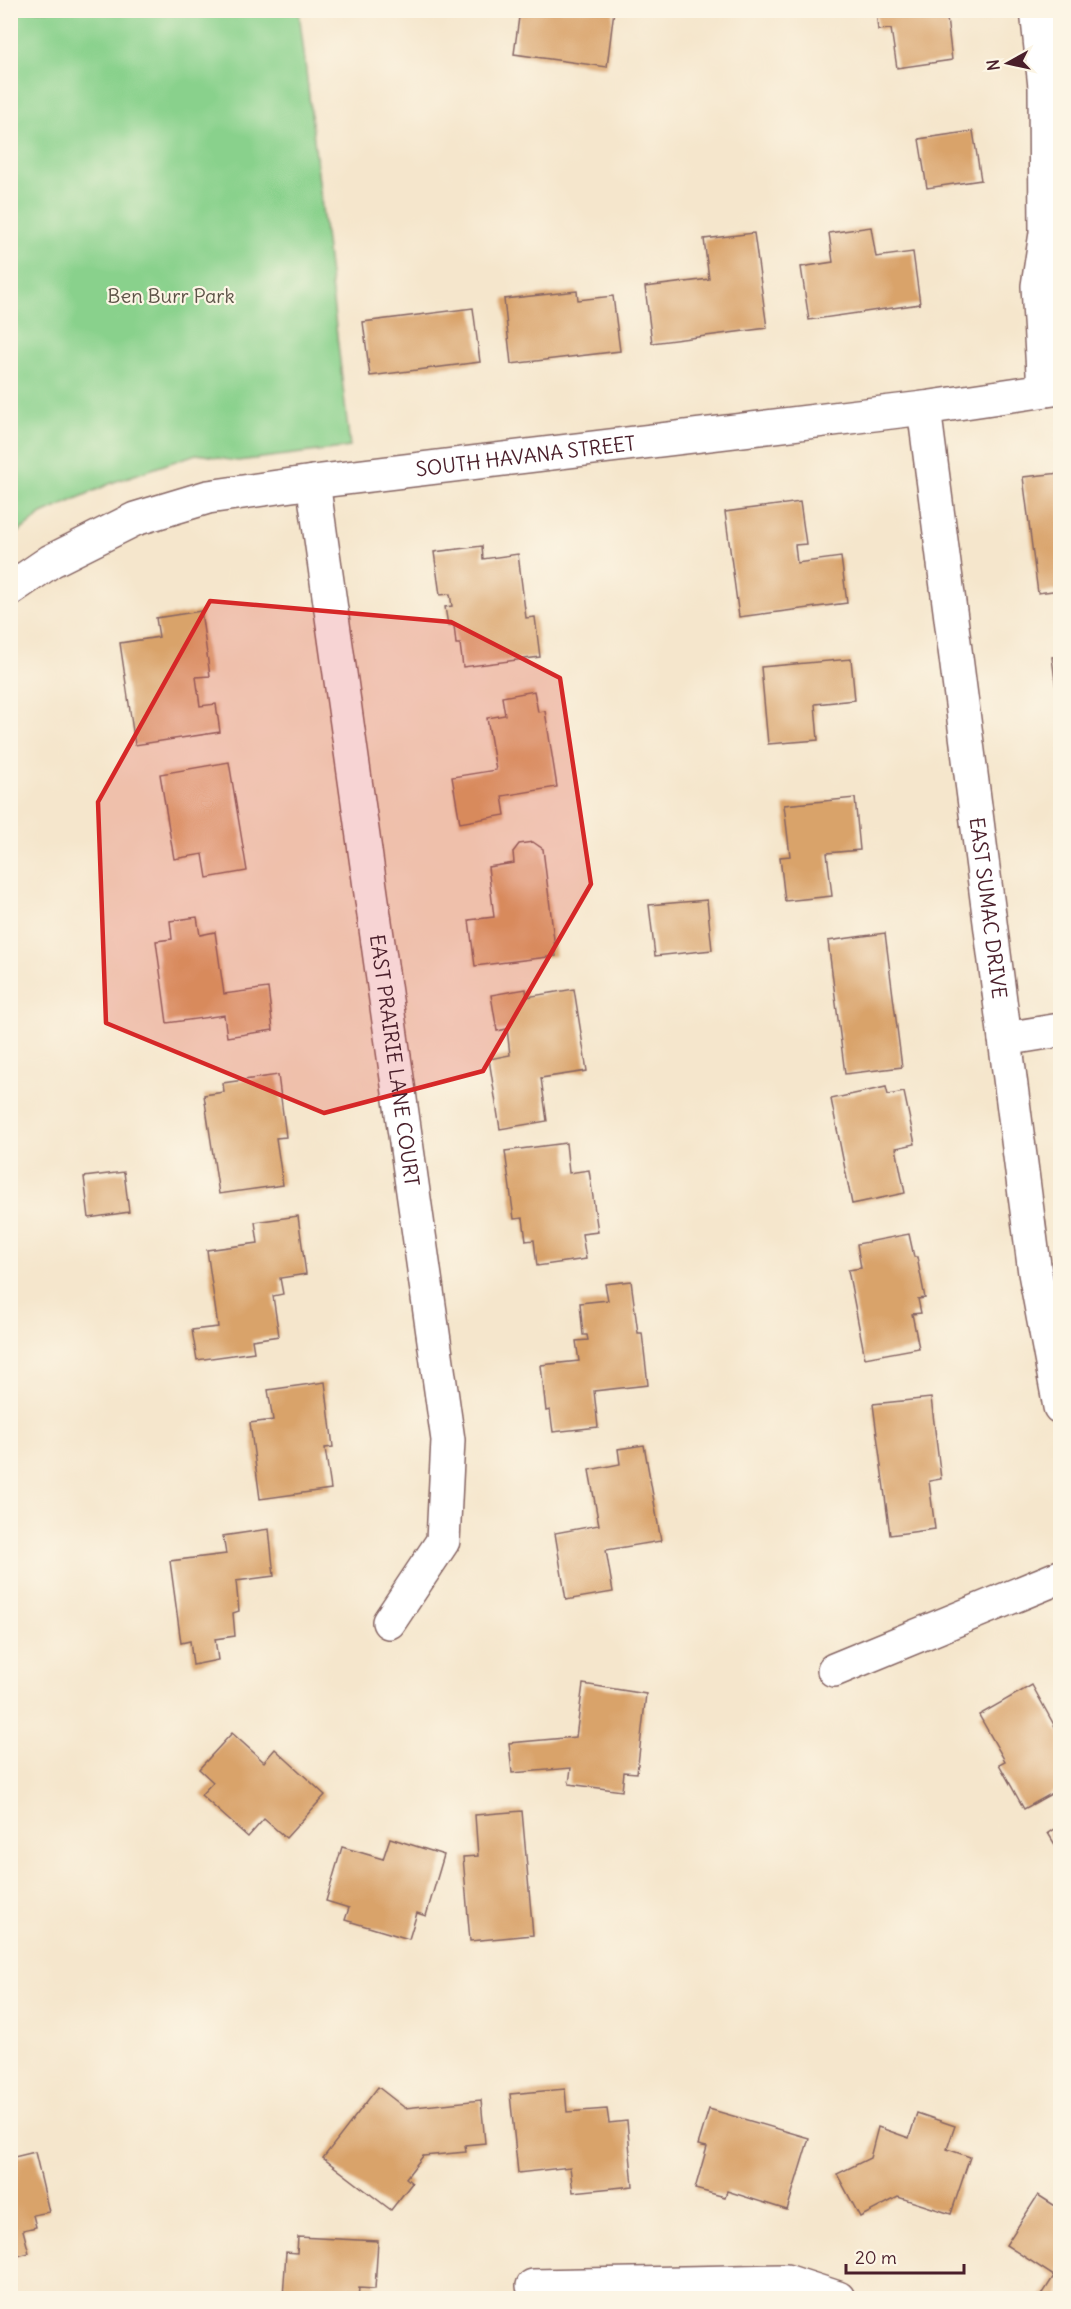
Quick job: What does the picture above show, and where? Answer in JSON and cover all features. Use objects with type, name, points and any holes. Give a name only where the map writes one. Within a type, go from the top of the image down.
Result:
[{"type":"street","points":[[1037,10],[1045,87],[1046,233],[1038,286],[1052,389]]},
{"type":"street","name":"SOUTH HAVANA STREET","points":[[10,589],[51,561],[135,519],[208,497],[313,482],[924,408],[1052,389]]},
{"type":"street","name":"EAST SUMAC DRIVE","points":[[924,408],[1035,1273],[1060,1407]]},
{"type":"street","name":"EAST PRAIRIE LANE COURT","points":[[313,482],[448,1440],[443,1541],[389,1622]]},
{"type":"street","points":[[1005,1039],[1060,1030]]},
{"type":"street","points":[[834,1670],[1060,1577]]},
{"type":"street","points":[[533,2286],[786,2281],[838,2298]]},
{"type":"highlighted area","points":[[210,601],[451,622],[560,678],[591,884],[483,1071],[324,1113],[106,1023],[98,802]]},
{"type":"green space","name":"Ben Burr Park","points":[[11,10],[299,11],[350,447],[238,461],[196,454],[114,482],[42,514],[11,538]]},
{"type":"building","points":[[520,10],[614,10],[607,67],[514,54]]},
{"type":"building","points":[[876,10],[946,10],[952,60],[897,68],[891,29],[878,30]]},
{"type":"building","points":[[973,131],[981,180],[927,188],[919,139]]},
{"type":"building","points":[[871,227],[876,257],[913,252],[920,304],[809,320],[801,267],[833,262],[829,233]]},
{"type":"building","points":[[754,233],[767,328],[652,343],[645,287],[709,279],[704,239]]},
{"type":"building","points":[[577,291],[578,300],[613,296],[620,351],[511,364],[504,299]]},
{"type":"building","points":[[473,308],[480,362],[370,376],[363,322]]},
{"type":"building","points":[[1060,473],[1060,590],[1038,593],[1023,477]]},
{"type":"building","points":[[800,502],[806,544],[795,545],[797,563],[841,557],[847,603],[739,617],[725,512]]},
{"type":"building","points":[[482,546],[483,559],[518,554],[526,618],[535,617],[540,657],[463,667],[460,644],[456,644],[454,625],[448,625],[445,607],[452,606],[450,594],[440,595],[434,552]]},
{"type":"building","points":[[201,611],[210,676],[196,677],[200,706],[216,704],[220,732],[135,745],[120,643],[159,637],[156,618]]},
{"type":"building","points":[[1060,656],[1060,712],[1059,712],[1052,657]]},
{"type":"building","points":[[851,659],[855,700],[815,704],[818,740],[768,744],[761,667]]},
{"type":"building","points":[[534,691],[538,712],[545,711],[557,787],[502,796],[505,815],[460,823],[452,777],[496,770],[487,718],[505,715],[502,697]]},
{"type":"building","points":[[229,762],[247,871],[207,878],[203,854],[174,859],[160,774]]},
{"type":"building","points":[[855,798],[860,850],[827,853],[832,896],[785,901],[780,857],[790,856],[784,805]]},
{"type":"building","points":[[533,842],[543,849],[556,956],[475,966],[469,920],[494,917],[488,867],[514,863],[513,852],[519,844]]},
{"type":"building","points":[[707,900],[712,950],[655,956],[649,905]]},
{"type":"building","points":[[197,917],[200,935],[215,932],[224,994],[268,988],[273,1030],[227,1037],[224,1015],[167,1023],[156,941],[172,939],[170,921]]},
{"type":"building","points":[[885,933],[902,1067],[845,1074],[828,941]]},
{"type":"building","points":[[526,989],[527,997],[574,989],[587,1071],[541,1078],[547,1121],[500,1129],[489,1059],[510,1055],[507,1029],[497,1031],[491,995]]},
{"type":"building","points":[[278,1075],[286,1137],[276,1138],[283,1185],[219,1194],[204,1095],[224,1092],[223,1083]]},
{"type":"building","points":[[886,1087],[888,1095],[904,1092],[915,1144],[896,1148],[905,1193],[852,1204],[831,1099]]},
{"type":"building","points":[[566,1143],[569,1173],[589,1170],[598,1232],[582,1234],[586,1259],[537,1266],[534,1240],[526,1241],[523,1218],[514,1219],[505,1151]]},
{"type":"building","points":[[124,1172],[129,1212],[89,1218],[84,1177]]},
{"type":"building","points":[[298,1216],[306,1274],[280,1278],[283,1294],[273,1296],[279,1336],[252,1340],[254,1352],[197,1360],[192,1330],[218,1327],[207,1250],[258,1243],[255,1222]]},
{"type":"building","points":[[909,1234],[914,1257],[917,1257],[925,1298],[918,1299],[921,1313],[912,1314],[919,1348],[865,1358],[848,1270],[861,1268],[857,1244]]},
{"type":"building","points":[[631,1281],[638,1333],[642,1333],[648,1385],[594,1391],[598,1427],[553,1432],[550,1410],[546,1411],[541,1365],[579,1361],[576,1341],[588,1340],[587,1335],[583,1335],[580,1303],[608,1300],[605,1284]]},
{"type":"building","points":[[325,1382],[333,1447],[325,1448],[331,1489],[260,1499],[250,1423],[273,1420],[268,1390]]},
{"type":"building","points":[[931,1398],[941,1479],[929,1481],[935,1529],[890,1535],[873,1404]]},
{"type":"building","points":[[644,1445],[661,1541],[606,1550],[613,1592],[566,1600],[555,1533],[599,1525],[589,1470],[620,1464],[618,1449]]},
{"type":"building","points":[[269,1529],[274,1576],[236,1581],[239,1611],[233,1613],[235,1636],[215,1639],[218,1660],[193,1665],[190,1641],[181,1643],[170,1561],[226,1554],[223,1536]]},
{"type":"building","points":[[583,1684],[646,1694],[637,1773],[624,1772],[622,1791],[569,1784],[571,1768],[512,1773],[509,1743],[576,1737]]},
{"type":"building","points":[[1032,1685],[1058,1732],[1060,1730],[1060,1789],[1024,1809],[999,1764],[1005,1761],[979,1715]]},
{"type":"building","points":[[232,1733],[264,1762],[275,1749],[325,1795],[286,1838],[264,1819],[248,1837],[201,1795],[213,1782],[199,1769]]},
{"type":"building","points":[[522,1811],[533,1935],[470,1941],[463,1857],[478,1856],[475,1815]]},
{"type":"building","points":[[1060,1825],[1060,1853],[1048,1833]]},
{"type":"building","points":[[390,1838],[444,1855],[426,1916],[417,1913],[409,1939],[345,1920],[349,1908],[326,1901],[342,1847],[383,1859]]},
{"type":"building","points":[[378,2087],[405,2108],[481,2100],[485,2143],[465,2145],[466,2152],[423,2156],[406,2178],[412,2183],[391,2210],[323,2158]]},
{"type":"building","points":[[565,2089],[567,2112],[607,2109],[609,2123],[627,2121],[633,2186],[573,2192],[570,2167],[518,2173],[510,2094]]},
{"type":"building","points":[[709,2109],[809,2138],[787,2210],[727,2191],[725,2197],[695,2189],[707,2147],[698,2145]]},
{"type":"building","points":[[917,2113],[955,2126],[947,2149],[970,2157],[951,2214],[898,2197],[860,2217],[837,2174],[870,2158],[878,2127],[909,2138]]},
{"type":"building","points":[[35,2152],[49,2212],[33,2215],[36,2227],[23,2230],[29,2253],[10,2258],[10,2158]]},
{"type":"building","points":[[1038,2195],[1060,2209],[1060,2298],[1040,2298],[1054,2276],[1006,2245]]},
{"type":"building","points":[[298,2237],[378,2241],[375,2289],[359,2288],[358,2298],[283,2298],[286,2252],[297,2253]]}]
